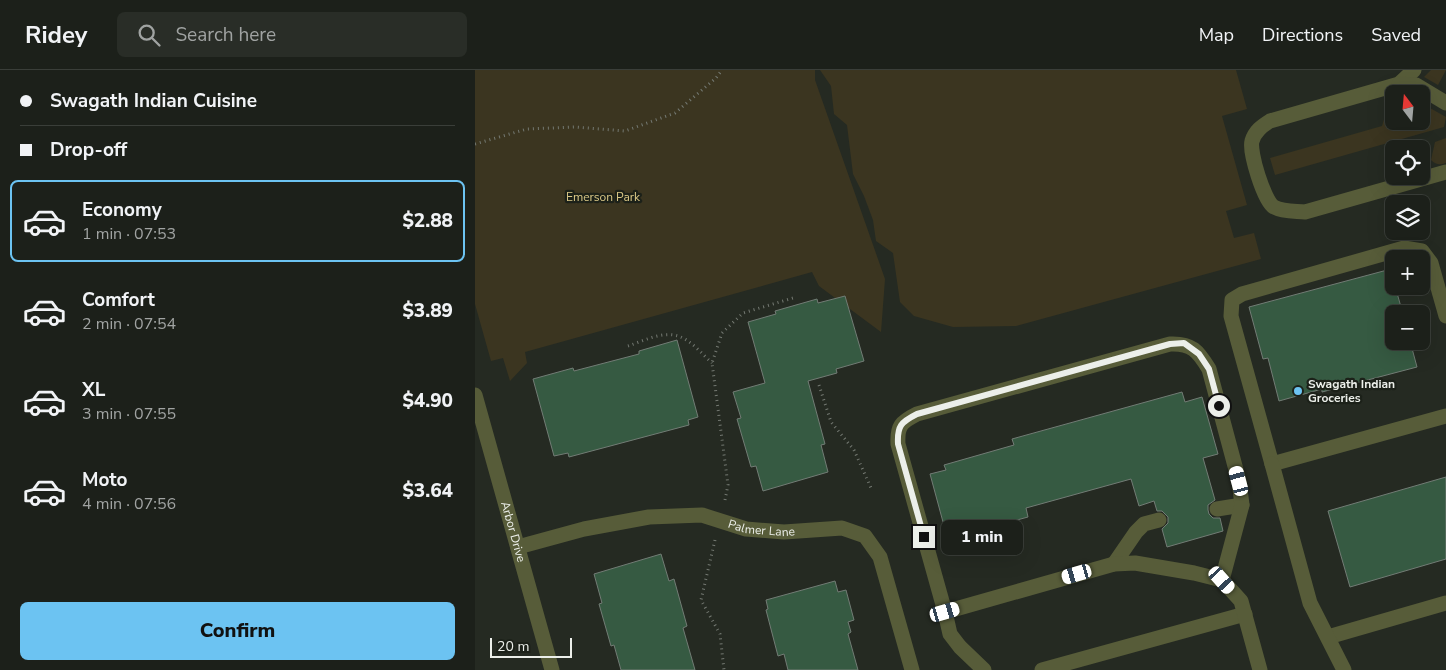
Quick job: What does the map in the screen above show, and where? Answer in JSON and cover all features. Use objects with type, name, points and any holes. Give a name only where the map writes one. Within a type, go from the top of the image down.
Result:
[{"type":"street","points":[[1399,84],[1414,70]]},
{"type":"street","points":[[1446,102],[1416,85],[1399,84],[1270,121],[1255,132],[1251,147],[1263,191],[1272,206],[1287,211],[1305,212],[1446,172]]},
{"type":"street","points":[[1344,670],[1310,603],[1231,316],[1232,300],[1242,294],[1404,248],[1422,251],[1431,263],[1446,316]]},
{"type":"street","points":[[983,670],[960,647],[951,634],[898,444],[897,432],[904,420],[917,414],[1170,344],[1184,343],[1199,354],[1209,369],[1239,481],[1242,505],[1222,580]]},
{"type":"street","name":"Arbor Drive","points":[[475,395],[552,670]]},
{"type":"street","points":[[1272,464],[1446,416]]},
{"type":"street","points":[[1217,509],[1242,505]]},
{"type":"street","name":"Palmer Lane","points":[[518,547],[584,529],[649,518],[702,515],[746,529],[783,532],[842,528],[865,536],[880,557],[912,670]]},
{"type":"street","points":[[1114,564],[1136,532],[1144,524],[1159,520]]},
{"type":"street","points":[[945,612],[1114,564],[1135,563],[1194,573],[1222,580],[1241,601],[1261,670]]},
{"type":"street","points":[[1328,637],[1446,603]]},
{"type":"street","points":[[1042,670],[1245,614]]},
{"type":"path","points":[[475,144],[527,130],[575,127],[625,131],[675,113],[716,78],[722,70]]},
{"type":"path","points":[[724,670],[721,634],[701,600],[728,485],[712,363],[722,333],[743,312],[793,298]]},
{"type":"path","points":[[628,346],[662,335],[678,336],[695,347],[712,363]]},
{"type":"path","points":[[819,385],[831,422],[853,450],[871,488]]},
{"type":"green space","name":"Emerson Park","points":[[475,70],[815,70],[815,80],[885,279],[881,332],[819,286],[812,272],[525,352],[527,363],[510,381],[503,358],[491,361],[475,304]]},
{"type":"green space","points":[[820,70],[1236,70],[1247,109],[1222,116],[1247,205],[1226,211],[1234,238],[1254,233],[1261,259],[1016,326],[953,327],[914,316],[900,302],[893,253],[876,241],[873,220],[853,174],[847,125],[834,114],[831,86]]},
{"type":"green space","points":[[1431,70],[1446,70],[1438,85],[1424,77]]},
{"type":"green space","points":[[1430,108],[1446,117],[1444,127],[1398,140],[1385,140],[1385,144],[1275,175],[1270,158],[1382,126],[1385,116],[1385,130],[1430,130]]},
{"type":"green space","points":[[1446,138],[1446,163],[1436,164],[1431,160],[1435,142]]},
{"type":"building","points":[[1385,271],[1385,295],[1398,295],[1400,305],[1385,305],[1385,350],[1412,350],[1417,367],[1322,392],[1322,389],[1279,401],[1268,358],[1263,359],[1249,307]]},
{"type":"building","points":[[845,296],[864,361],[836,369],[837,373],[808,381],[825,444],[821,445],[828,472],[763,491],[756,466],[751,467],[737,419],[741,418],[733,392],[765,383],[748,322],[776,314],[775,311],[817,299],[818,303]]},
{"type":"building","points":[[677,340],[698,417],[688,420],[689,425],[569,457],[568,453],[554,456],[533,379],[573,368],[574,371],[639,354],[639,351]]},
{"type":"building","points":[[1182,392],[1185,402],[1202,397],[1218,454],[1203,458],[1215,500],[1208,505],[1208,510],[1213,518],[1220,518],[1223,531],[1167,547],[1162,529],[1168,523],[1168,517],[1162,511],[1157,511],[1154,501],[1139,506],[1131,479],[1026,508],[1028,517],[962,535],[961,529],[946,533],[930,474],[946,470],[944,465],[1014,445],[1012,439]]},
{"type":"building","points":[[1446,477],[1446,559],[1350,587],[1328,511]]},
{"type":"building","points":[[661,554],[669,581],[674,579],[687,626],[683,628],[695,670],[621,670],[614,645],[611,646],[599,604],[602,603],[594,574]]},
{"type":"building","points":[[835,581],[838,592],[846,590],[854,620],[848,622],[851,632],[848,634],[858,670],[788,670],[784,654],[778,656],[766,610],[768,609],[766,600]]},
{"type":"place","name":"Swagath Indian Groceries","points":[[1298,391]]},
{"type":"route","points":[[924,537],[898,444],[897,432],[904,420],[917,414],[1170,344],[1184,343],[1199,354],[1209,369],[1219,406]]}]
